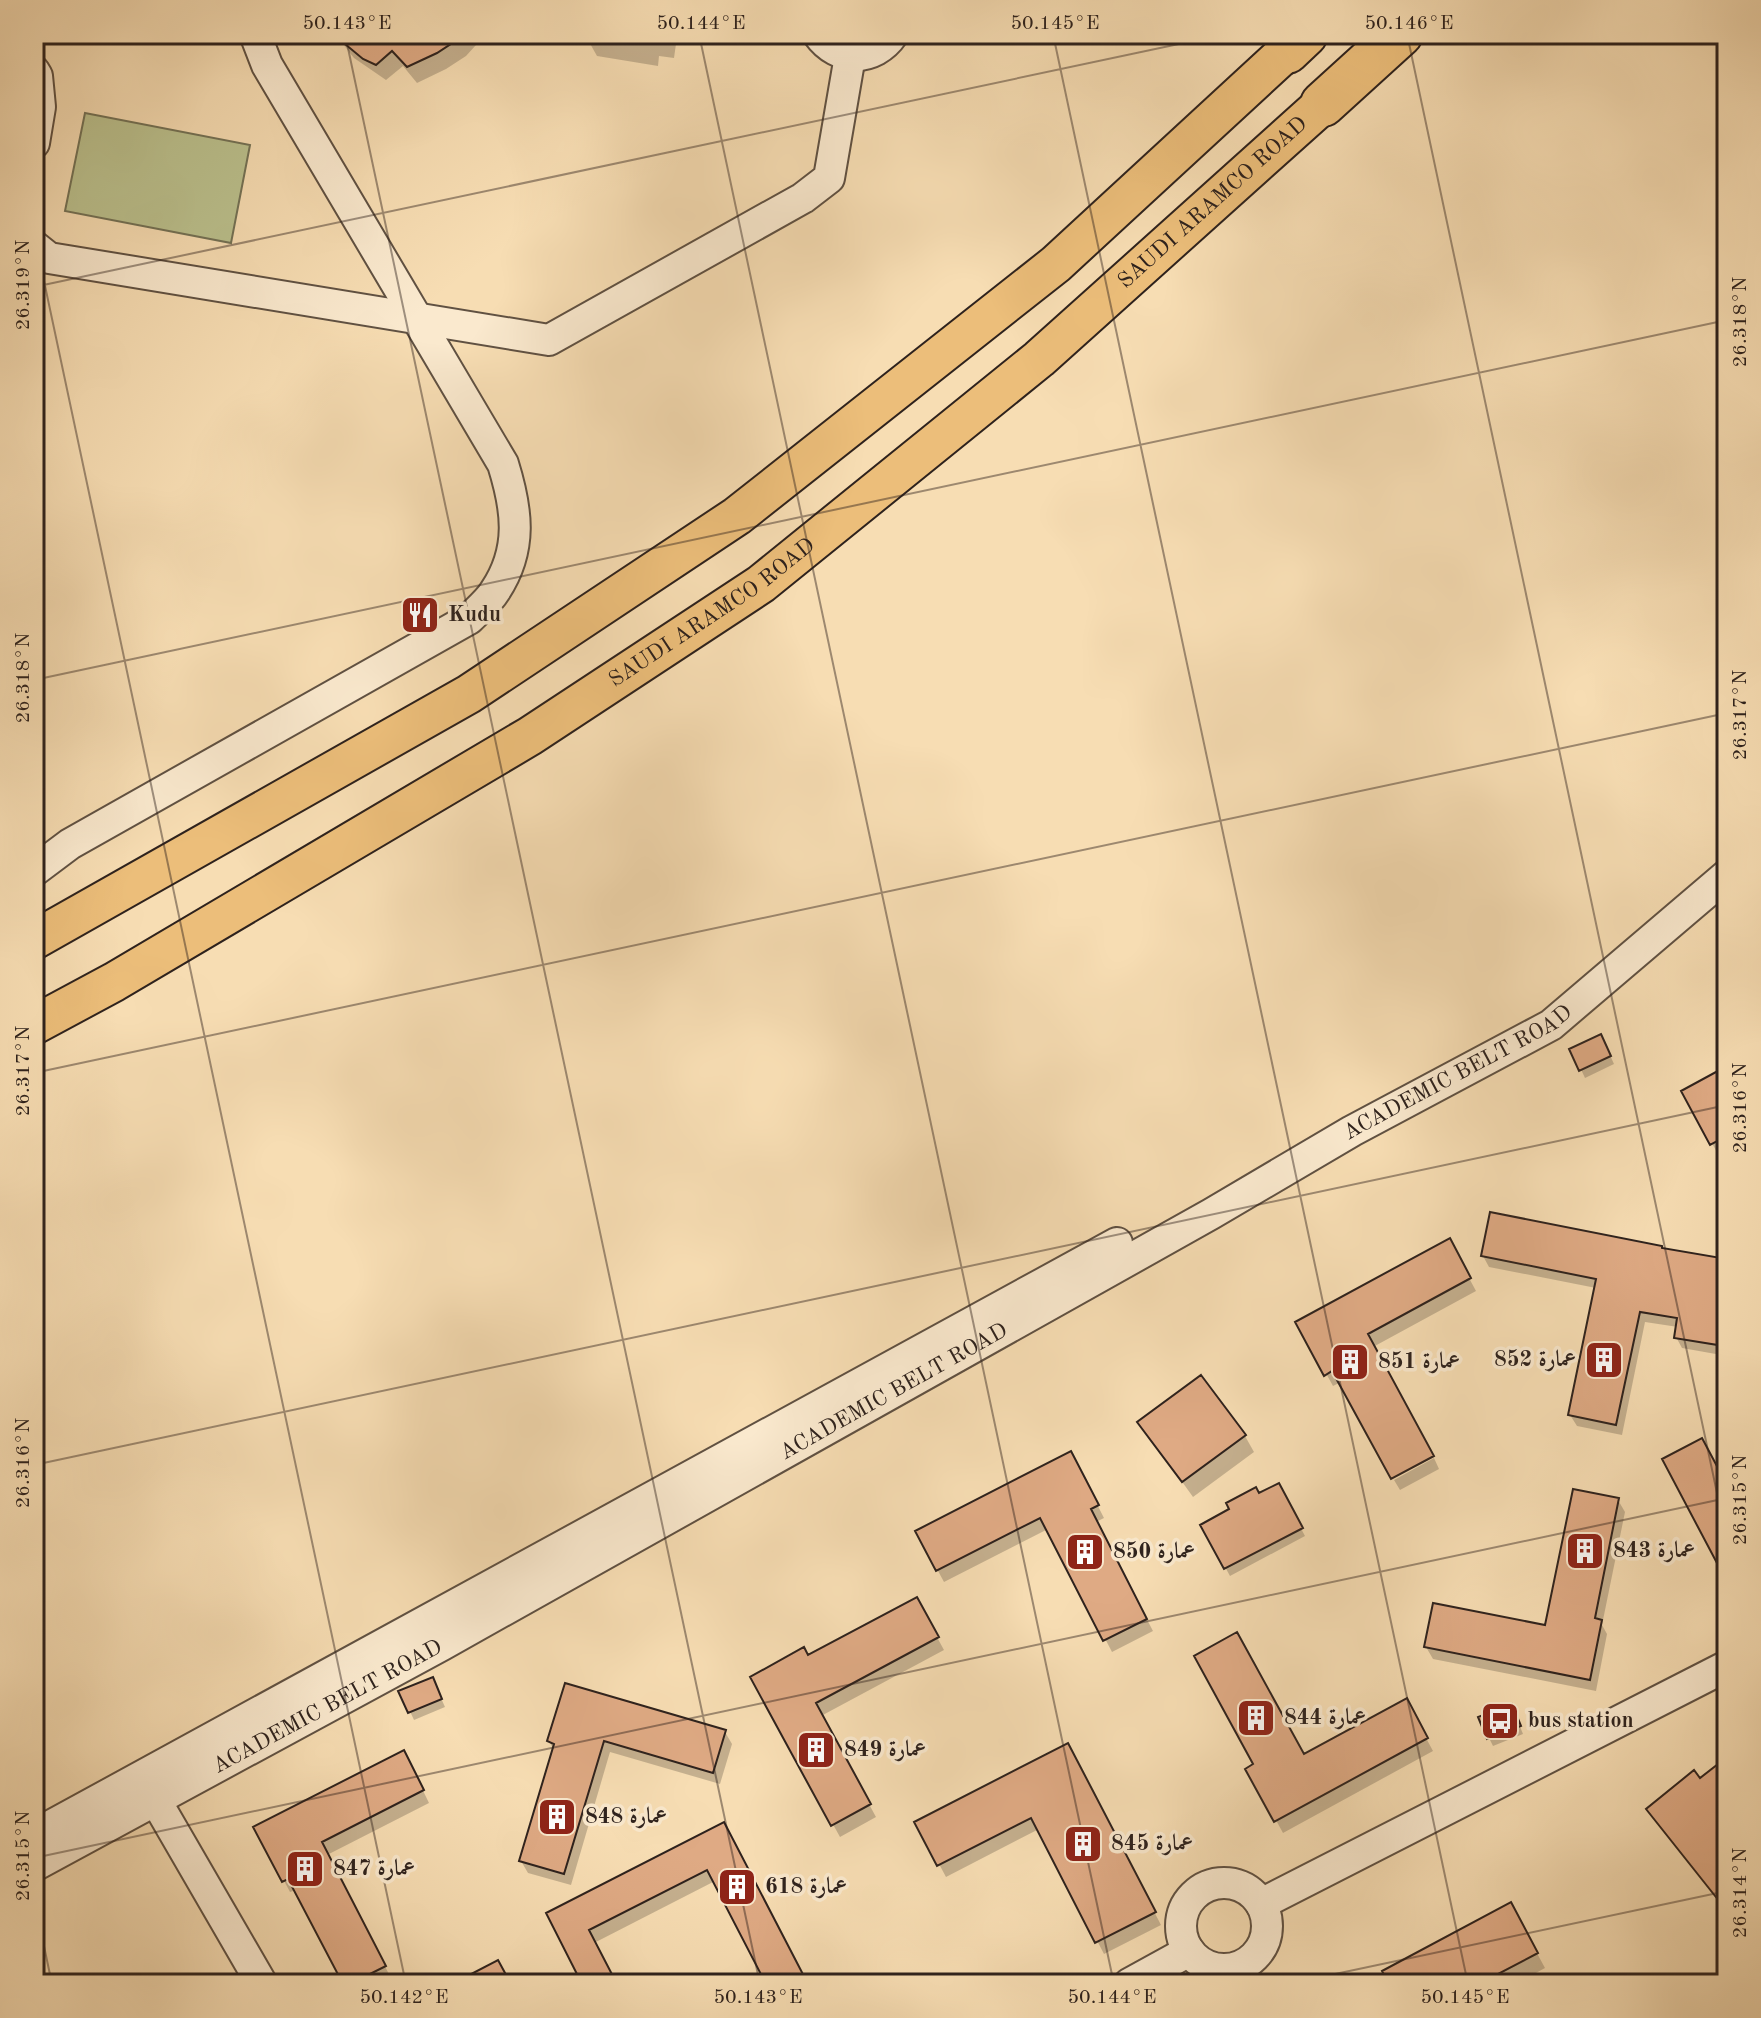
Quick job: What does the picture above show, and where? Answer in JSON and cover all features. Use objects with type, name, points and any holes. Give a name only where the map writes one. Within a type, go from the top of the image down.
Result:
[{"type":"highway","points":[[1323,104],[1390,34]]},
{"type":"highway","points":[[1323,104],[1400,34]]},
{"type":"main road","points":[[34,940],[469,694],[737,516],[1056,264],[1296,43]]},
{"type":"main road","name":"SAUDI ARAMCO ROAD","points":[[34,1025],[114,982],[530,736],[761,584],[1039,359],[1323,104]]},
{"type":"street","points":[[34,871],[70,844],[469,619],[495,592],[510,560],[517,535],[512,494],[503,464],[267,65],[255,34]]},
{"type":"street","points":[[818,34],[825,44],[850,56],[868,54],[882,48],[893,34]]},
{"type":"street","points":[[34,246],[49,258],[549,340],[803,198],[829,178],[850,56]]},
{"type":"street","points":[[34,71],[40,107],[34,143]]},
{"type":"street","name":"ACADEMIC BELT ROAD","points":[[34,1835],[1507,1032],[1566,993],[1727,855]]},
{"type":"street","name":"ACADEMIC BELT ROAD","points":[[34,1866],[470,1629],[1211,1214],[1352,1131],[1551,1025],[1727,875]]},
{"type":"street","points":[[1261,1904],[1727,1666]]},
{"type":"street","points":[[156,1801],[262,1984]]},
{"type":"street","points":[[1227,1883],[1252,1893],[1261,1904],[1267,1928],[1264,1941],[1241,1975],[1210,1967],[1198,1961],[1189,1951],[1180,1925],[1190,1899],[1200,1890],[1213,1884],[1227,1883]]},
{"type":"street","points":[[1129,1984],[1189,1951]]},
{"type":"green space","points":[[85,113],[250,145],[231,243],[65,211]]},
{"type":"building","points":[[333,34],[466,34],[437,53],[407,67],[392,51],[376,65],[363,59]]},
{"type":"building","points":[[1601,1034],[1611,1056],[1579,1071],[1569,1049]]},
{"type":"building","points":[[1727,1066],[1727,1136],[1710,1145],[1681,1091]]},
{"type":"building","name":"عمارة 852","points":[[1490,1212],[1727,1259],[1727,1330],[1724,1346],[1674,1338],[1677,1318],[1640,1312],[1616,1425],[1568,1415],[1596,1279],[1481,1256]]},
{"type":"building","name":"عمارة 851","points":[[1450,1238],[1471,1278],[1368,1334],[1434,1456],[1391,1479],[1332,1371],[1324,1376],[1295,1322]]},
{"type":"building","points":[[1201,1375],[1246,1435],[1182,1482],[1137,1422]]},
{"type":"building","points":[[1702,1438],[1727,1485],[1727,1582],[1662,1459]]},
{"type":"building","name":"عمارة 850","points":[[1071,1451],[1099,1505],[1091,1509],[1147,1619],[1103,1641],[1040,1518],[936,1571],[915,1531]]},
{"type":"building","points":[[1279,1483],[1303,1528],[1224,1569],[1200,1525],[1229,1509],[1226,1503],[1256,1487],[1259,1493]]},
{"type":"building","name":"عمارة 843","points":[[1573,1489],[1619,1498],[1595,1618],[1602,1620],[1590,1680],[1424,1647],[1433,1603],[1545,1625]]},
{"type":"building","name":"عمارة 849","points":[[917,1597],[939,1637],[816,1703],[871,1804],[831,1826],[750,1677],[804,1647],[808,1655]]},
{"type":"building","name":"عمارة 844","points":[[1237,1632],[1304,1754],[1407,1698],[1428,1738],[1274,1822],[1245,1769],[1253,1764],[1194,1656]]},
{"type":"building","points":[[433,1677],[442,1699],[408,1713],[398,1691]]},
{"type":"building","name":"عمارة 848","points":[[565,1683],[726,1730],[713,1773],[604,1741],[564,1874],[519,1861],[554,1744],[547,1741]]},
{"type":"building","points":[[1512,1704],[1521,1726],[1487,1739],[1478,1717]]},
{"type":"building","name":"عمارة 845","points":[[1068,1743],[1156,1912],[1095,1943],[1031,1818],[937,1866],[914,1822]]},
{"type":"building","name":"عمارة 847","points":[[404,1750],[424,1790],[322,1842],[386,1966],[350,1984],[343,1984],[288,1879],[282,1882],[253,1827]]},
{"type":"building","points":[[1727,1757],[1727,1911],[1646,1809],[1694,1770],[1700,1778]]},
{"type":"building","points":[[724,1822],[808,1984],[766,1984],[707,1870],[589,1930],[617,1984],[582,1984],[546,1913]]},
{"type":"building","points":[[1511,1902],[1538,1953],[1479,1984],[1389,1984],[1382,1971]]},
{"type":"building","points":[[498,1960],[511,1984],[452,1984]]},
{"type":"place","name":"Kudu","points":[[420,615]]},
{"type":"place","name":"عمارة 852","points":[[1604,1360]]},
{"type":"place","name":"عمارة 851","points":[[1350,1362]]},
{"type":"place","name":"عمارة 843","points":[[1585,1551]]},
{"type":"place","name":"عمارة 850","points":[[1085,1552]]},
{"type":"place","name":"عمارة 844","points":[[1256,1718]]},
{"type":"place","name":"bus station","points":[[1500,1721]]},
{"type":"place","name":"عمارة 849","points":[[816,1750]]},
{"type":"place","name":"عمارة 848","points":[[557,1817]]},
{"type":"place","name":"عمارة 845","points":[[1083,1844]]},
{"type":"place","name":"عمارة 847","points":[[305,1869]]},
{"type":"place","name":"عمارة 618","points":[[737,1887]]}]
